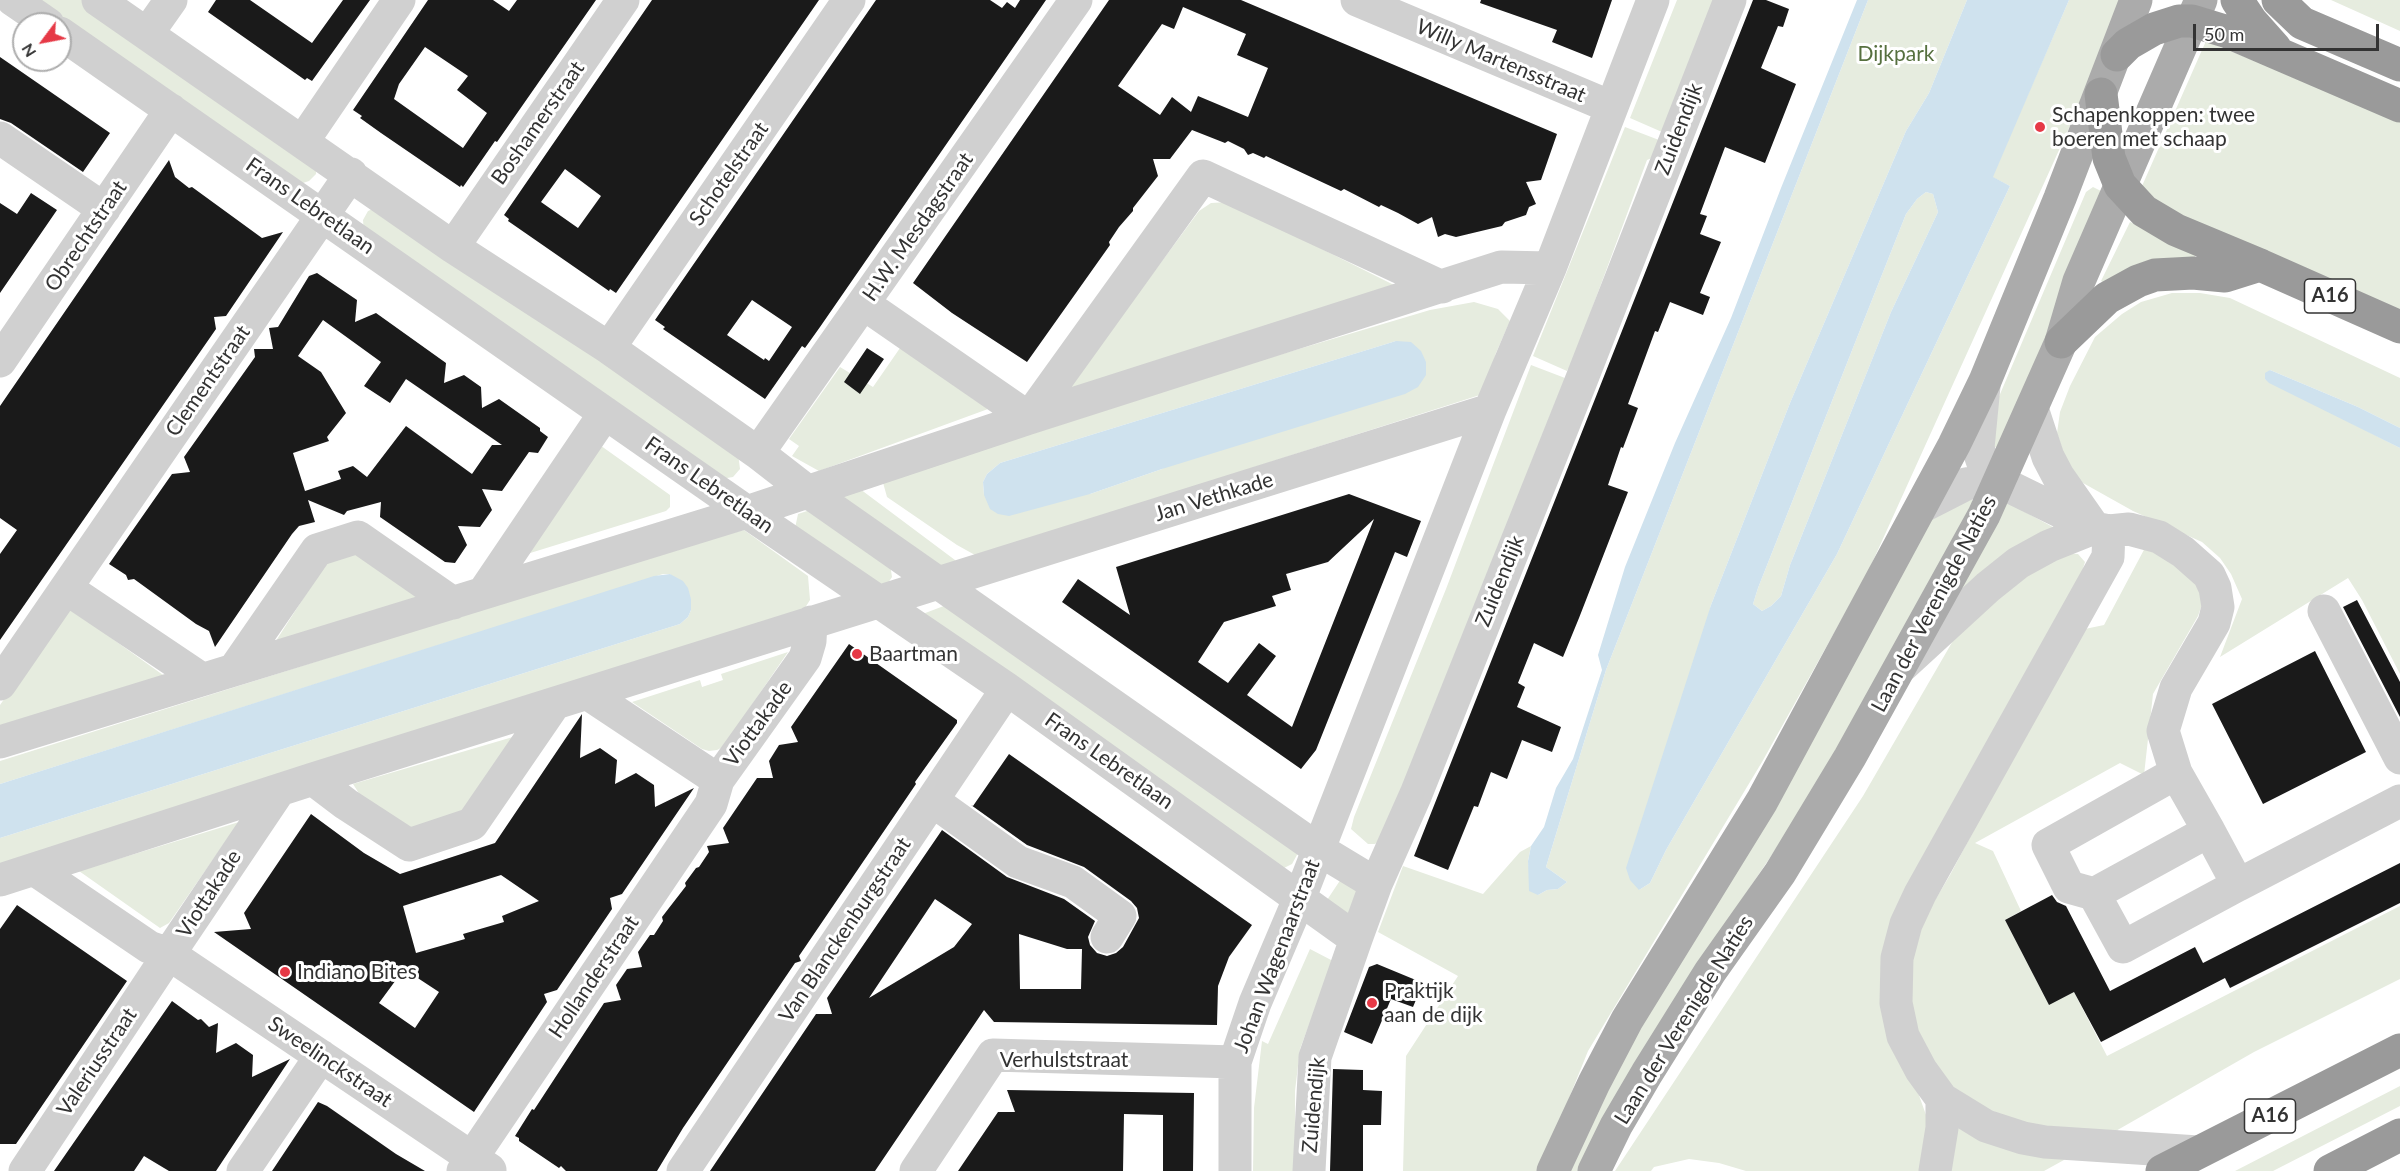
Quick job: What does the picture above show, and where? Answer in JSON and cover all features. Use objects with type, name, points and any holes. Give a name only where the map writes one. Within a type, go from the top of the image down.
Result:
[{"type":"highway","points":[[2237,0],[2281,54]]},
{"type":"highway","points":[[2278,0],[2302,23],[2400,65]]},
{"type":"highway","points":[[2117,54],[2128,44],[2154,29],[2179,21],[2196,10],[2228,32],[2400,106]]},
{"type":"highway","name":"A16","points":[[2101,94],[2106,150],[2120,185],[2136,204],[2154,218],[2176,230],[2400,327]]},
{"type":"highway","points":[[2061,342],[2107,298],[2138,280],[2155,275],[2193,273],[2225,276],[2260,265]]},
{"type":"highway","name":"A16","points":[[2162,1171],[2392,1050]]},
{"type":"highway","points":[[2330,1171],[2400,1135]]},
{"type":"main road","name":"Laan der Verenigde Naties","points":[[1553,1171],[1594,1083],[1627,1020],[1762,801],[1923,506],[1985,381],[2117,54],[2136,0]]},
{"type":"main road","name":"Laan der Verenigde Naties","points":[[1594,1171],[1616,1126],[1647,1073],[1710,972],[1780,873],[1851,757],[2000,482],[2061,342],[2079,281],[2196,10]]},
{"type":"street","points":[[13,0],[30,12]]},
{"type":"street","points":[[98,0],[453,247],[609,348],[758,453],[807,491],[1318,849],[1376,884]]},
{"type":"street","points":[[147,34],[171,0]]},
{"type":"street","points":[[303,141],[399,0]]},
{"type":"street","name":"Boshamerstraat","points":[[453,247],[623,0]]},
{"type":"street","name":"Schotelstraat","points":[[609,348],[849,0]]},
{"type":"street","name":"H.W. Mesdagstraat","points":[[758,453],[1076,0]]},
{"type":"street","name":"Willy Martensstraat","points":[[1357,0],[1611,107]]},
{"type":"street","points":[[1318,849],[1490,410],[1550,268],[1653,0]]},
{"type":"street","name":"Zuidendijk","points":[[1309,1171],[1315,1057],[1356,939],[1376,884],[1416,794],[1730,0]]},
{"type":"street","name":"Frans Lebretlaan","points":[[72,41],[323,214],[747,512],[1007,689],[1356,939]]},
{"type":"street","name":"Obrechtstraat","points":[[0,360],[171,110]]},
{"type":"street","points":[[0,138],[104,209]]},
{"type":"street","name":"Clementstraat","points":[[66,588],[351,174]]},
{"type":"street","points":[[1029,418],[1203,176],[1442,287]]},
{"type":"street","points":[[0,742],[200,678],[234,670],[747,512],[1029,418],[1501,267],[1550,268]]},
{"type":"street","points":[[864,304],[1029,418]]},
{"type":"street","points":[[1985,381],[1978,448],[1985,469],[2000,482],[2102,529]]},
{"type":"street","points":[[2032,408],[2048,457],[2058,476],[2102,529],[2108,557],[1920,894],[1906,924],[1896,968],[1898,1020],[1911,1053],[1942,1099],[1986,1126],[2023,1138],[2045,1142],[2198,1152]]},
{"type":"street","name":"Jan Vethkade","points":[[938,582],[1490,410]]},
{"type":"street","points":[[484,592],[605,413]]},
{"type":"street","points":[[1923,506],[1966,484],[1982,481],[2000,482]]},
{"type":"street","points":[[1902,666],[1988,587],[2018,563],[2049,546],[2102,529],[2129,530],[2159,537],[2196,562],[2209,575],[2215,588],[2218,607],[2214,623],[2176,688],[2163,731],[2176,773],[2238,885]]},
{"type":"street","points":[[234,670],[317,550],[357,537],[453,603]]},
{"type":"street","points":[[0,880],[278,792],[313,778],[938,582]]},
{"type":"street","points":[[0,684],[66,588],[200,678]]},
{"type":"street","points":[[2324,611],[2400,759]]},
{"type":"street","name":"Viottakade","points":[[587,693],[718,780],[805,658],[810,641],[811,622]]},
{"type":"street","name":"Van Blanckenburgstraat","points":[[682,1171],[1007,689]]},
{"type":"street","points":[[313,778],[346,804],[409,845],[472,825],[555,703]]},
{"type":"street","points":[[2176,773],[2048,845],[2069,887],[2094,894],[2209,831]]},
{"type":"street","name":"Hollanderstraat","points":[[475,1167],[711,804],[718,780]]},
{"type":"street","name":"Viottakade","points":[[34,869],[149,947],[169,954],[278,792]]},
{"type":"street","points":[[933,801],[1018,862],[1073,882],[1120,916],[1107,937]]},
{"type":"street","points":[[2094,894],[2123,947],[2400,801]]},
{"type":"street","name":"Johan Wagenaarstraat","points":[[1234,1171],[1235,1062],[1255,1003],[1318,849]]},
{"type":"street","name":"Sweelinckstraat","points":[[169,954],[321,1056],[475,1167]]},
{"type":"street","name":"Valeriusstraat","points":[[25,1171],[169,954]]},
{"type":"street","name":"Verhulststraat","points":[[916,1171],[993,1055],[1235,1062]]},
{"type":"street","points":[[243,1171],[321,1056]]},
{"type":"street","points":[[1935,1171],[1942,1128],[1942,1099]]},
{"type":"green space","points":[[31,0],[84,0],[317,159],[316,174],[309,181],[297,185],[72,29],[72,12],[48,12]]},
{"type":"green space","points":[[1677,0],[1714,0],[1662,132],[1630,118]]},
{"type":"green space","name":"Dijkpark","points":[[1868,0],[1967,0],[1929,93],[1906,131],[1790,403],[1711,605],[1639,890],[1650,883],[1666,850],[1837,554],[2010,186],[1992,177],[2069,0],[2127,0],[1867,574],[1762,762],[1588,1051],[1537,1171],[1403,1171],[1406,1056],[1458,976],[1378,932],[1403,866],[1483,894],[1520,852],[1531,846],[1528,861],[1530,877],[1538,895],[1547,890],[1558,889],[1567,882],[1546,867],[1606,670]]},
{"type":"green space","points":[[2331,0],[2400,0],[2400,31]]},
{"type":"green space","points":[[2206,41],[2400,121],[2400,312],[2177,215],[2158,202],[2142,186]]},
{"type":"green space","points":[[1625,127],[1659,140],[1659,155],[1647,160],[1577,349],[1574,371],[1568,369],[1567,371],[1533,356]]},
{"type":"green space","points":[[2093,187],[2101,191],[2107,199],[2002,447],[1991,447],[1992,413],[2086,192]]},
{"type":"green space","points":[[1926,192],[1933,194],[1938,212],[1891,312],[1790,565],[1781,596],[1762,611],[1753,604],[1758,588],[1906,214],[1917,199]]},
{"type":"green space","points":[[1228,202],[1402,289],[1066,391],[1199,211],[1211,203]]},
{"type":"green space","points":[[375,208],[738,453],[740,469],[733,477],[721,479],[364,232],[363,220],[368,211]]},
{"type":"green space","points":[[2130,222],[2195,252],[2195,259],[2109,286],[2101,281]]},
{"type":"green space","points":[[2172,293],[2200,293],[2230,298],[2400,378],[2400,428],[2358,407],[2270,370],[2265,379],[2400,448],[2400,674],[2362,600],[2348,578],[2220,657],[2242,599],[2231,574],[2220,558],[2202,542],[2133,511],[2083,483],[2068,467],[2057,433],[2060,412],[2070,386],[2095,337],[2122,314],[2141,302]]},
{"type":"green space","points":[[1474,302],[1498,309],[1510,321],[1496,353],[1483,394],[975,555],[887,497],[882,479],[1161,390],[1430,310]],"holes":[[[1396,341],[1162,469],[1090,494],[984,495],[983,482],[987,474],[1000,463]]]},
{"type":"green space","points":[[900,348],[988,409],[819,471],[792,456],[799,446],[789,439],[840,367],[873,387]]},
{"type":"green space","points":[[1531,365],[1565,378],[1381,839],[1375,844],[1368,844],[1351,829],[1354,817],[1446,589]]},
{"type":"green space","points":[[597,443],[670,495],[670,507],[666,511],[527,554]]},
{"type":"green space","points":[[852,483],[963,566],[940,569],[837,496]]},
{"type":"green space","points":[[1972,498],[1972,507],[1808,801],[1681,990],[1578,1171],[1567,1171],[1612,1072],[1929,520]]},
{"type":"green space","points":[[2003,500],[2062,532],[1951,604]]},
{"type":"green space","points":[[810,510],[890,564],[892,577],[886,586],[879,590],[794,533],[798,514]]},
{"type":"green space","points":[[744,530],[808,576],[810,600],[803,611],[0,868],[0,838],[680,624],[688,617],[691,610],[691,599],[670,574],[663,574],[0,784],[0,761],[696,542]]},
{"type":"green space","points":[[2146,546],[2195,580],[2202,591],[2202,604],[2198,616],[2153,694],[2144,775],[2120,763],[1975,843],[1993,851],[2021,911],[2005,920],[2049,1004],[2074,992],[2107,1056],[2400,906],[2400,979],[2254,1052],[2107,1136],[2061,1136],[1954,1097],[1917,1038],[1909,999],[1911,956],[1925,917],[1950,875],[2080,630],[2104,625]]},
{"type":"green space","points":[[361,552],[426,599],[272,647],[326,563]]},
{"type":"green space","points":[[2061,553],[2078,554],[2085,562],[2075,594],[1906,897],[1915,1084],[1926,1115],[1926,1148],[1919,1171],[1746,1171],[1719,1163],[1689,1159],[1654,1167],[1651,1171],[1615,1171],[1863,796],[1954,639],[1987,600]]},
{"type":"green space","points":[[949,604],[1298,853],[1292,864],[1284,868],[920,615]]},
{"type":"green space","points":[[68,607],[170,680],[0,731],[0,705]]},
{"type":"green space","points":[[788,652],[723,747],[717,750],[702,749],[632,702],[700,680],[702,687],[723,680],[721,674]]},
{"type":"green space","points":[[523,734],[467,816],[419,834],[360,795],[353,784]]},
{"type":"green space","points":[[239,822],[169,923],[160,928],[79,871]]},
{"type":"green space","points":[[1345,873],[1361,885],[1348,915],[1325,903]]},
{"type":"green space","points":[[1310,949],[1333,961],[1300,1049],[1295,1091],[1295,1171],[1253,1171],[1254,1108],[1262,1041],[1268,1044]]},
{"type":"green space","points":[[2400,1086],[2400,1106],[2273,1171],[2235,1171]]},
{"type":"green space","points":[[1953,1118],[2073,1155],[2044,1171],[1945,1171]]},
{"type":"water","points":[[1857,0],[1868,0],[1606,670],[1546,867],[1567,882],[1558,889],[1547,890],[1538,895],[1529,891],[1528,861],[1531,846],[1544,827],[1556,788],[1573,759],[1602,670],[1598,655],[1625,567],[1675,443],[1731,318]]},
{"type":"water","points":[[1967,0],[2069,0],[1993,177],[2010,186],[1837,554],[1666,850],[1650,883],[1639,890],[1630,880],[1626,868],[1711,605],[1790,403],[1906,131],[1929,93]],"holes":[[[1926,192],[1933,194],[1938,212],[1891,312],[1790,565],[1781,596],[1762,611],[1753,604],[1758,588],[1906,214],[1917,199]]]},
{"type":"water","points":[[1396,341],[1411,342],[1421,351],[1426,362],[1426,375],[1418,387],[1405,394],[1162,469],[1090,494],[1009,516],[998,514],[990,509],[984,495],[983,482],[987,474],[1000,463]]},
{"type":"water","points":[[2270,370],[2358,407],[2400,428],[2400,448],[2269,383],[2265,379],[2265,373]]},
{"type":"water","points":[[670,574],[683,581],[691,599],[691,610],[688,617],[680,624],[0,838],[0,784],[654,576]]},
{"type":"building","points":[[216,0],[250,0],[312,43],[343,0],[370,0],[312,81],[307,78],[305,80],[208,12]]},
{"type":"building","points":[[428,0],[493,0],[509,11],[517,0],[596,0],[463,187],[381,133],[353,110]],"holes":[[[425,47],[468,76],[457,90],[487,113],[463,148],[394,99],[399,84]]]},
{"type":"building","points":[[652,0],[819,0],[616,293],[610,289],[609,291],[508,221],[509,219],[504,215]],"holes":[[[565,169],[601,196],[578,228],[541,202]]]},
{"type":"building","points":[[876,0],[990,0],[1002,8],[1007,2],[1015,8],[1020,0],[1046,0],[820,327],[805,348],[802,346],[765,399],[663,329],[665,327],[655,320]],"holes":[[[752,300],[792,327],[769,361],[727,335]]]},
{"type":"building","points":[[1109,0],[1241,0],[1557,134],[1541,180],[1526,182],[1536,204],[1529,207],[1526,215],[1505,222],[1502,226],[1456,237],[1445,234],[1438,237],[1432,217],[1418,224],[1381,205],[1379,207],[1344,189],[1341,191],[1266,156],[1264,158],[1253,153],[1248,155],[1244,149],[1228,141],[1225,143],[1192,130],[1170,159],[1153,159],[1158,176],[1119,227],[1109,242],[1110,245],[1027,362],[952,313],[913,283]],"holes":[[[1183,7],[1246,34],[1237,55],[1268,68],[1248,117],[1198,96],[1191,112],[1172,97],[1160,115],[1118,86],[1162,24],[1174,29]]]},
{"type":"building","points":[[1481,0],[1612,0],[1592,58],[1552,42],[1557,30],[1480,3]]},
{"type":"building","points":[[1753,0],[1766,0],[1789,9],[1783,27],[1778,26],[1761,68],[1796,84],[1765,163],[1725,147],[1700,214],[1707,216],[1700,234],[1721,242],[1700,293],[1710,297],[1703,315],[1670,302],[1658,332],[1655,331],[1628,404],[1638,408],[1608,485],[1628,492],[1579,618],[1563,657],[1534,643],[1518,683],[1525,687],[1517,707],[1561,727],[1552,752],[1522,740],[1507,779],[1491,772],[1478,807],[1474,806],[1448,870],[1414,856]]},
{"type":"building","points":[[0,57],[12,65],[12,72],[22,72],[110,133],[83,172],[11,123],[0,119]]},
{"type":"building","points":[[169,160],[175,177],[262,238],[283,232],[226,316],[214,317],[216,329],[0,640],[0,554],[17,530],[0,518],[0,406]]},
{"type":"building","points":[[31,193],[57,210],[0,293],[0,203],[17,214]]},
{"type":"building","points":[[317,273],[357,300],[355,322],[376,313],[446,363],[444,383],[464,375],[481,387],[482,408],[499,399],[540,428],[540,431],[548,437],[538,453],[529,452],[502,491],[482,489],[492,510],[480,527],[458,526],[467,545],[455,563],[445,562],[380,517],[381,502],[347,511],[344,515],[308,500],[315,522],[299,526],[292,534],[215,647],[209,631],[134,579],[128,580],[126,575],[109,564],[172,474],[190,472],[184,457],[255,357],[254,349],[273,349],[269,328],[278,327],[309,276]],"holes":[[[323,320],[381,362],[364,386],[390,403],[406,379],[502,445],[492,445],[472,474],[406,426],[367,477],[353,466],[338,471],[341,479],[305,491],[293,453],[329,441],[327,437],[346,413],[321,372],[298,356]]]},
{"type":"building","points":[[867,348],[884,359],[860,394],[844,382]]},
{"type":"building","points":[[1349,494],[1421,521],[1407,557],[1395,552],[1316,750],[1301,769],[1062,602],[1078,579],[1130,615],[1116,567]],"holes":[[[1374,519],[1292,727],[1247,695],[1276,656],[1259,643],[1228,683],[1198,662],[1224,622],[1276,606],[1272,596],[1291,590],[1286,574],[1328,562]]]},
{"type":"building","points":[[2357,600],[2400,682],[2400,717],[2343,607]]},
{"type":"building","points":[[849,644],[957,720],[957,723],[799,956],[801,961],[795,963],[683,1128],[657,1171],[566,1171],[561,1166],[559,1168],[515,1136],[604,1003],[621,1000],[616,985],[627,969],[642,967],[638,952],[650,935],[654,935],[663,921],[662,917],[709,852],[707,846],[729,843],[723,828],[757,778],[773,778],[769,761],[779,745],[798,742],[791,727]]},
{"type":"building","points":[[2315,651],[2366,752],[2263,804],[2212,704]]},
{"type":"building","points":[[582,714],[580,758],[600,748],[617,760],[615,784],[636,773],[654,785],[655,807],[694,788],[622,894],[610,898],[612,909],[557,990],[544,994],[547,1002],[474,1112],[214,932],[251,929],[244,913],[311,814],[364,853],[400,874],[495,843]],"holes":[[[501,875],[539,901],[502,916],[504,922],[463,934],[465,939],[416,953],[403,906]],[[404,969],[439,992],[415,1028],[379,1003]]]},
{"type":"building","points":[[1009,754],[1252,925],[1229,957],[1218,986],[1217,1025],[994,1022],[984,1010],[875,1171],[710,1171],[816,1014],[832,1014],[827,998],[942,830],[1007,877],[1064,899],[1095,921],[1088,937],[1090,945],[1097,953],[1107,956],[1123,947],[1139,918],[1137,908],[1131,901],[1084,867],[1027,845],[971,805],[973,806]],"holes":[[[935,899],[972,924],[954,947],[869,998]],[[1019,934],[1067,949],[1082,949],[1081,989],[1020,989]]]},
{"type":"building","points":[[2400,863],[2400,903],[2230,988],[2225,978],[2101,1042],[2074,992],[2049,1005],[2005,920],[2052,895],[2057,902],[2066,906],[2110,991],[2195,947],[2203,963]]},
{"type":"building","points":[[17,905],[127,981],[16,1144],[0,1144],[0,929]]},
{"type":"building","name":"Praktijk aan de dijk","points":[[1377,964],[1423,983],[1413,1007],[1391,999],[1372,1044],[1344,1032],[1369,967]]},
{"type":"building","points":[[172,1001],[198,1020],[201,1019],[209,1027],[218,1023],[216,1053],[236,1043],[253,1055],[252,1077],[290,1059],[216,1171],[169,1171],[144,1156],[134,1171],[54,1171]]},
{"type":"building","points":[[1333,1069],[1363,1070],[1363,1090],[1382,1091],[1381,1125],[1363,1125],[1363,1171],[1330,1171]]},
{"type":"building","points":[[1007,1090],[1194,1093],[1193,1171],[1163,1171],[1163,1115],[1124,1114],[1123,1171],[958,1171],[998,1112],[1015,1112]]},
{"type":"building","points":[[318,1102],[327,1106],[396,1154],[425,1171],[272,1171]]},
{"type":"place","name":"Schapenkoppen: twee boeren met schaap","points":[[2040,127]]},
{"type":"place","name":"Baartman","points":[[857,654]]},
{"type":"place","name":"Indiano Bites","points":[[285,972]]},
{"type":"place","name":"Praktijk aan de dijk","points":[[1372,1003]]}]
